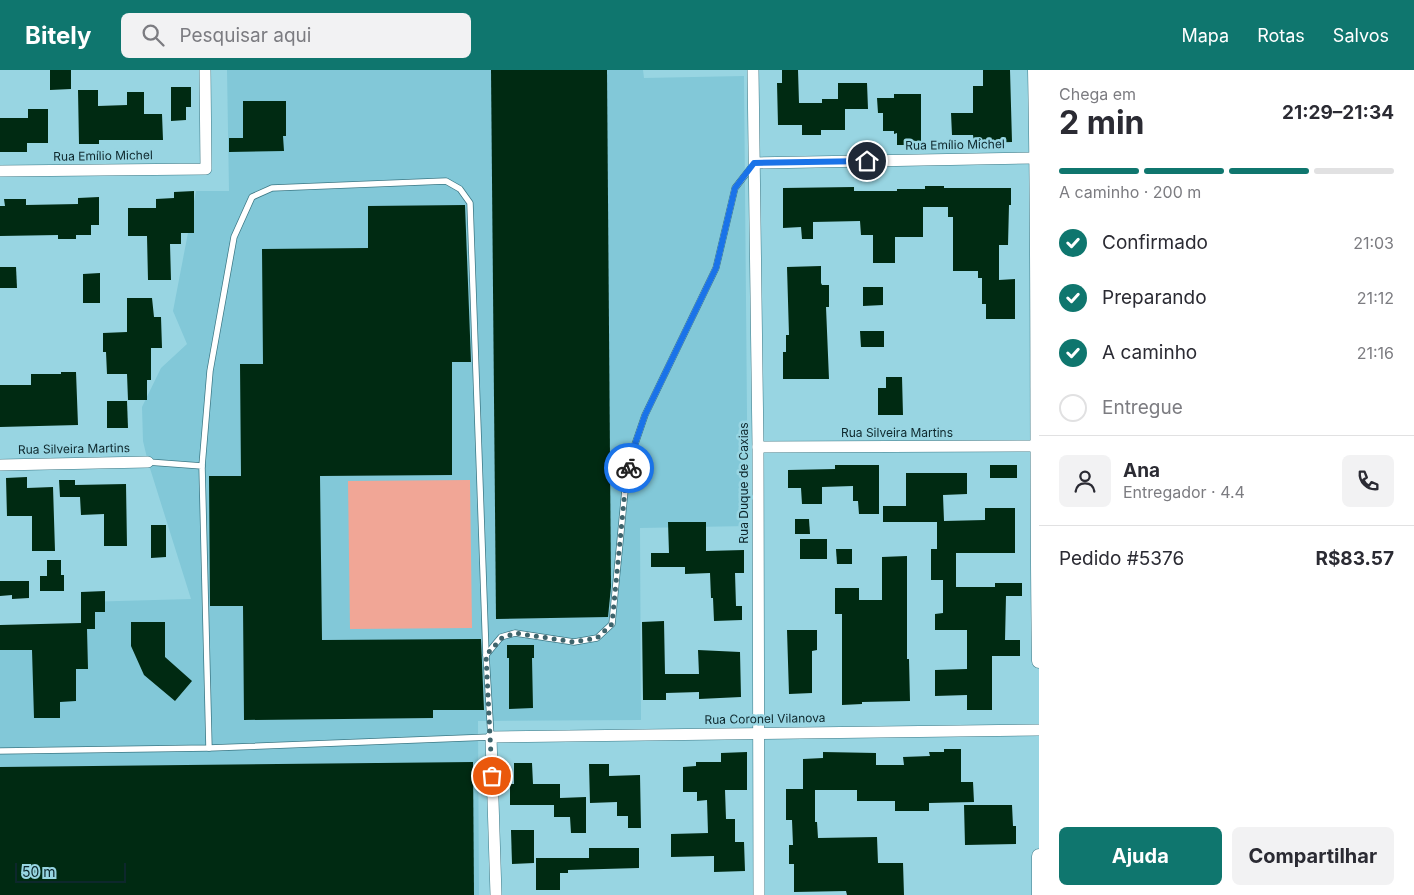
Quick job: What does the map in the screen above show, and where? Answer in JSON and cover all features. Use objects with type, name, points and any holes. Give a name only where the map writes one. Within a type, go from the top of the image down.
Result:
[{"type":"street","name":"Rua Emílio Michel","points":[[0,171],[206,169],[205,70]]},
{"type":"street","name":"Rua Duque de Caxias","points":[[754,70],[758,447],[759,895]]},
{"type":"street","points":[[1035,70],[1038,263],[1039,661]]},
{"type":"street","name":"Rua Emílio Michel","points":[[754,163],[1036,158]]},
{"type":"street","name":"Rua Silveira Martins","points":[[758,447],[1037,446]]},
{"type":"street","name":"Rua Silveira Martins","points":[[0,464],[148,462]]},
{"type":"street","name":"Rua Coronel Vilanova","points":[[491,736],[1039,730]]},
{"type":"street","points":[[491,736],[496,895]]},
{"type":"street","points":[[1039,856],[1039,895]]},
{"type":"lane","points":[[486,655],[502,638],[515,633],[574,642],[597,638],[612,624],[625,490],[633,450],[645,415],[716,268],[735,188],[754,163]]},
{"type":"lane","points":[[0,751],[209,748],[491,736],[486,655],[470,203],[460,188],[446,181],[272,188],[252,198],[234,236],[210,371],[202,466],[209,748]]},
{"type":"lane","points":[[148,462],[202,466]]},
{"type":"shaded area","points":[[227,70],[643,70],[644,78],[744,76],[748,526],[640,528],[641,720],[478,721],[479,895],[0,895],[0,649],[83,650],[83,602],[191,599],[148,462],[143,441],[142,407],[161,368],[187,344],[173,311],[196,191],[229,191]]},
{"type":"shaded area","points":[[470,480],[472,628],[350,629],[348,481]]},
{"type":"building","points":[[50,70],[71,70],[71,89],[50,90]]},
{"type":"building","points":[[491,70],[607,70],[611,587],[608,617],[496,619]]},
{"type":"building","points":[[782,70],[798,70],[799,103],[822,103],[822,99],[838,99],[838,83],[867,83],[868,109],[845,109],[845,130],[821,130],[821,135],[802,135],[802,125],[778,125],[777,83],[782,83]]},
{"type":"building","points":[[983,70],[1010,70],[1012,142],[974,143],[973,135],[952,135],[951,113],[973,113],[973,86],[983,86]]},
{"type":"building","points":[[171,87],[191,87],[191,107],[186,107],[186,120],[171,121]]},
{"type":"building","points":[[78,90],[98,90],[98,106],[127,105],[127,92],[144,92],[144,114],[162,114],[163,140],[99,140],[99,144],[79,144]]},
{"type":"building","points":[[894,94],[921,94],[921,145],[897,145],[897,133],[894,134],[894,131],[883,131],[883,113],[878,113],[877,98],[894,98]]},
{"type":"building","points":[[243,101],[286,101],[286,136],[283,136],[284,151],[229,152],[229,138],[243,138]]},
{"type":"building","points":[[28,109],[48,109],[48,143],[27,143],[27,152],[0,152],[0,118],[28,118]]},
{"type":"building","points":[[925,186],[944,186],[944,188],[1011,188],[1008,245],[999,245],[999,280],[1015,279],[1015,319],[986,319],[986,304],[982,304],[982,278],[978,278],[978,271],[953,271],[953,217],[948,217],[948,207],[923,207],[923,237],[895,237],[895,263],[873,263],[873,235],[861,235],[860,221],[813,222],[813,239],[802,239],[801,227],[783,228],[783,188],[854,187],[854,191],[897,191],[897,189],[925,189]]},
{"type":"building","points":[[194,191],[194,233],[181,233],[181,244],[170,244],[171,280],[148,280],[147,236],[128,236],[128,208],[156,208],[156,199],[174,198],[174,192]]},
{"type":"building","points":[[99,197],[99,225],[91,225],[91,235],[76,235],[76,239],[58,239],[58,235],[0,236],[0,206],[5,206],[4,199],[26,199],[26,205],[78,204],[78,198]]},
{"type":"building","points":[[465,205],[471,362],[452,362],[452,475],[320,476],[322,640],[481,639],[484,710],[433,710],[433,718],[244,720],[243,606],[210,606],[209,476],[241,476],[240,364],[263,364],[262,249],[368,248],[368,206]]},
{"type":"building","points":[[821,266],[821,283],[822,285],[829,285],[829,307],[826,307],[829,379],[783,379],[783,352],[786,352],[786,335],[789,335],[787,267]]},
{"type":"building","points":[[0,267],[16,267],[17,288],[0,288]]},
{"type":"building","points":[[100,273],[100,303],[83,303],[83,274]]},
{"type":"building","points":[[863,287],[883,287],[883,305],[863,306]]},
{"type":"building","points":[[127,298],[152,298],[154,317],[161,317],[162,348],[151,348],[151,380],[147,380],[147,400],[128,400],[127,374],[107,374],[106,352],[103,352],[103,333],[127,332]]},
{"type":"building","points":[[860,331],[884,331],[884,347],[861,347]]},
{"type":"building","points":[[61,372],[76,372],[78,425],[0,427],[0,385],[31,385],[31,374],[61,374]]},
{"type":"building","points":[[886,377],[902,377],[903,415],[878,415],[878,388],[886,388]]},
{"type":"building","points":[[107,401],[127,401],[128,428],[107,428]]},
{"type":"building","points":[[835,465],[879,465],[879,514],[859,514],[858,501],[853,501],[853,486],[822,487],[822,504],[802,504],[801,488],[788,488],[788,470],[835,469]]},
{"type":"building","points":[[990,465],[1017,465],[1017,478],[990,478]]},
{"type":"building","points":[[906,473],[967,473],[967,494],[943,495],[944,521],[985,520],[985,508],[1015,508],[1015,553],[956,553],[956,587],[995,587],[995,583],[1022,583],[1022,596],[1006,596],[1005,640],[1020,640],[1020,656],[992,656],[992,710],[967,710],[967,695],[935,696],[935,670],[967,669],[967,630],[935,630],[935,614],[943,613],[943,580],[931,580],[931,549],[937,549],[937,522],[883,522],[883,506],[906,506]]},
{"type":"building","points":[[27,477],[27,488],[53,487],[55,551],[32,551],[32,516],[7,516],[6,478]]},
{"type":"building","points":[[59,480],[75,480],[75,485],[126,484],[127,546],[104,546],[104,514],[81,515],[80,497],[60,497]]},
{"type":"building","points":[[795,519],[809,519],[810,534],[795,534]]},
{"type":"building","points":[[668,522],[706,522],[706,551],[744,550],[744,573],[735,573],[736,606],[742,606],[742,620],[714,621],[710,573],[685,574],[685,567],[651,567],[651,553],[669,553]]},
{"type":"building","points":[[151,525],[166,525],[166,557],[151,558]]},
{"type":"building","points":[[800,539],[827,539],[827,559],[800,559]]},
{"type":"building","points":[[836,549],[852,549],[852,564],[837,564]]},
{"type":"building","points":[[907,556],[907,659],[909,659],[910,701],[862,702],[862,704],[842,705],[842,614],[835,614],[835,588],[859,588],[859,600],[882,600],[882,557]]},
{"type":"building","points":[[47,560],[61,560],[61,575],[64,575],[64,591],[40,591],[40,576],[47,576]]},
{"type":"building","points":[[0,581],[29,581],[29,598],[12,599],[12,595],[0,596]]},
{"type":"building","points":[[105,591],[105,612],[95,612],[95,629],[87,629],[88,669],[76,669],[76,701],[60,702],[60,718],[34,718],[32,650],[0,650],[0,625],[81,623],[81,592]]},
{"type":"building","points":[[664,621],[665,674],[699,674],[698,650],[740,652],[741,697],[699,699],[699,692],[666,693],[666,700],[643,700],[642,622]]},
{"type":"building","points":[[131,622],[165,622],[165,657],[192,681],[175,701],[144,675],[131,646]]},
{"type":"building","points":[[787,630],[817,630],[817,650],[812,651],[812,693],[789,694]]},
{"type":"building","points":[[507,645],[534,645],[534,658],[532,658],[533,708],[509,709],[509,658],[507,658]]},
{"type":"building","points":[[944,749],[961,749],[961,782],[973,782],[974,802],[929,803],[929,811],[895,811],[895,801],[857,801],[857,790],[815,790],[815,822],[817,822],[818,838],[877,837],[878,863],[903,863],[904,895],[847,895],[846,891],[794,892],[794,864],[789,864],[789,845],[793,845],[792,820],[786,820],[786,789],[803,789],[803,759],[823,758],[823,752],[876,753],[876,765],[904,765],[903,757],[930,756],[929,752],[944,752]]},
{"type":"building","points":[[747,752],[747,790],[725,790],[726,819],[735,819],[735,842],[744,842],[745,871],[714,872],[714,856],[671,857],[671,834],[708,833],[707,800],[697,801],[697,792],[683,792],[683,767],[696,766],[696,762],[721,762],[721,753]]},
{"type":"building","points":[[473,762],[474,895],[0,895],[0,767]]},
{"type":"building","points":[[514,763],[532,763],[533,784],[560,784],[560,798],[586,797],[586,833],[571,833],[570,817],[554,817],[554,805],[510,805],[510,784],[514,784]]},
{"type":"building","points":[[589,764],[609,764],[609,776],[640,775],[641,828],[628,828],[628,816],[617,816],[617,802],[590,803]]},
{"type":"building","points":[[964,805],[1012,805],[1013,826],[1016,826],[1016,844],[965,845]]},
{"type":"building","points":[[511,830],[534,830],[534,863],[512,864]]},
{"type":"building","points":[[589,848],[639,848],[639,868],[568,870],[568,873],[560,873],[560,890],[536,890],[536,858],[589,858]]},
{"type":"way so far","points":[[492,776],[486,655],[502,638],[515,633],[574,642],[597,638],[612,624],[625,490],[629,468]]},
{"type":"route","points":[[629,468],[645,415],[716,268],[735,188],[754,163],[867,161]]}]
